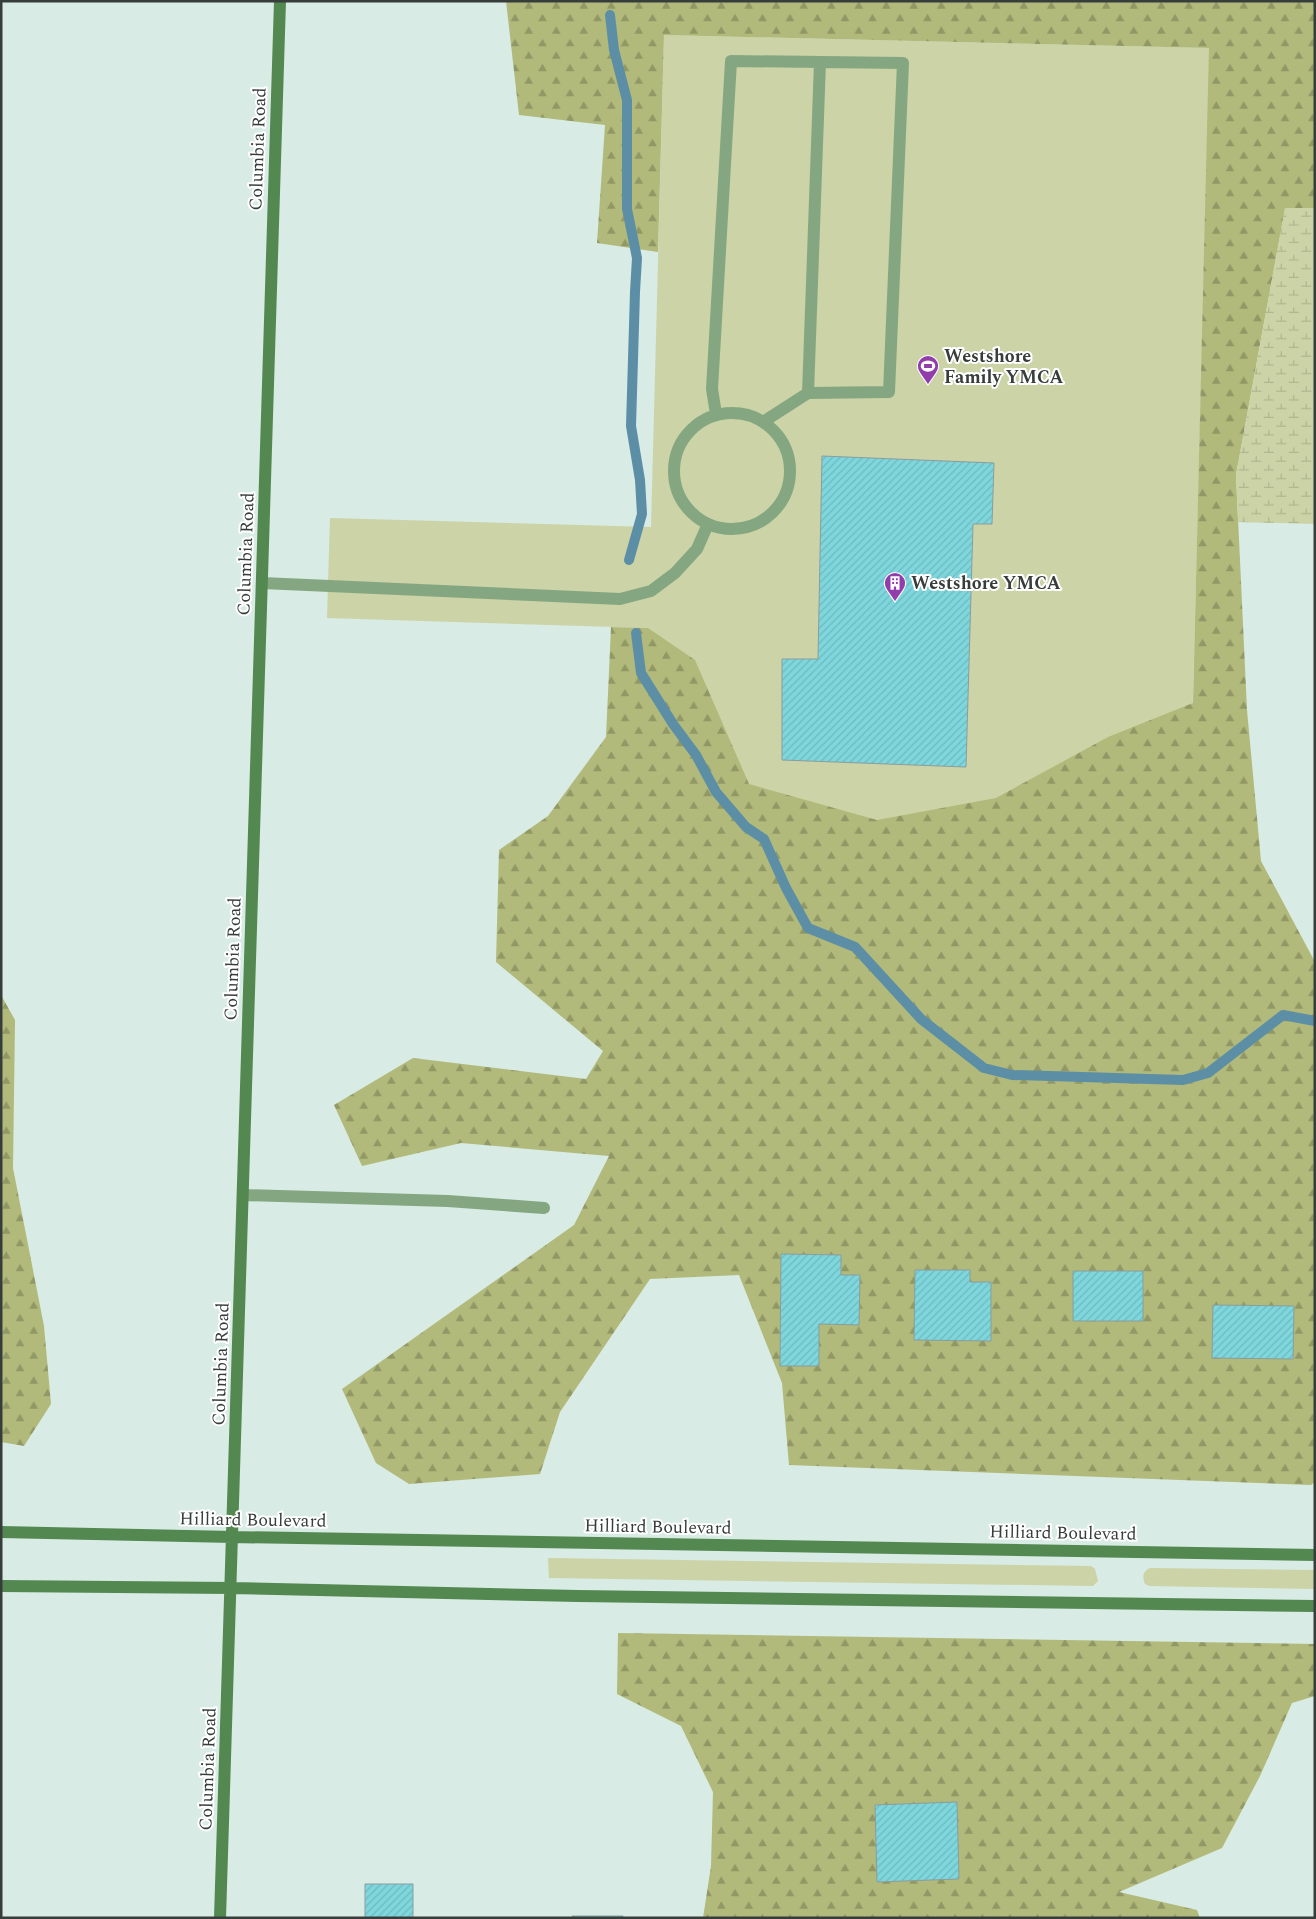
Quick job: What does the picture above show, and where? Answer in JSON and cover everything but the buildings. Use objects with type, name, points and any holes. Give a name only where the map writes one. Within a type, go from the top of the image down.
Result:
[{"type":"main road","name":"Columbia Road","points":[[220,1918],[280,1]]},
{"type":"main road","name":"Hilliard Boulevard","points":[[1,1532],[233,1538],[1315,1555]]},
{"type":"main road","points":[[1,1586],[231,1588],[598,1596],[1315,1606]]},
{"type":"lane","points":[[716,414],[712,388],[731,62],[903,63],[889,392],[808,393],[763,422]]},
{"type":"lane","points":[[808,393],[820,62]]},
{"type":"lane","points":[[729,412],[748,415],[763,422],[780,436],[788,454],[791,472],[787,491],[778,507],[764,520],[746,528],[727,529],[708,524],[692,513],[680,498],[674,480],[675,460],[681,442],[694,427],[716,414],[729,412]]},
{"type":"lane","points":[[262,584],[620,600],[651,591],[675,573],[698,549],[708,524]]},
{"type":"lane","points":[[243,1196],[448,1201],[544,1208]]},
{"type":"green space","points":[[506,1],[1315,1],[1315,208],[1285,209],[1236,475],[1247,710],[1261,861],[1315,962],[1315,1482],[1311,1485],[789,1465],[782,1383],[739,1275],[650,1279],[560,1412],[540,1474],[409,1484],[376,1463],[342,1389],[574,1225],[609,1156],[461,1143],[362,1166],[334,1105],[413,1058],[586,1079],[603,1051],[496,962],[499,850],[548,816],[606,737],[611,627],[648,628],[695,660],[749,784],[877,820],[996,798],[1108,737],[1193,703],[1209,48],[664,35],[658,252],[597,243],[605,125],[519,115]]},
{"type":"green space","name":"Westshore Family YMCA","points":[[664,35],[1210,48],[1185,999],[641,986],[648,628],[327,618],[330,518],[651,527]]},
{"type":"green space","points":[[1285,208],[1315,208],[1315,524],[1238,522],[1236,475]]},
{"type":"green space","points":[[1,995],[15,1020],[13,1168],[44,1326],[51,1404],[24,1446],[1,1442]]},
{"type":"green space","points":[[548,1558],[1091,1566],[1095,1569],[1098,1581],[1093,1586],[549,1578]]},
{"type":"green space","points":[[1150,1568],[1315,1570],[1315,1589],[1150,1586],[1145,1584],[1143,1577]]},
{"type":"green space","points":[[618,1633],[1315,1644],[1315,1696],[1292,1703],[1260,1776],[1222,1848],[1119,1892],[1197,1910],[1200,1918],[703,1918],[711,1866],[713,1792],[681,1726],[617,1694]]},
{"type":"waterway","points":[[610,15],[614,50],[627,100],[627,209],[637,258],[631,426],[640,480],[642,514],[629,560]]},
{"type":"waterway","points":[[636,633],[641,673],[673,724],[696,755],[716,792],[746,827],[764,839],[786,888],[808,928],[855,947],[921,1019],[984,1068],[1012,1075],[1183,1080],[1208,1073],[1283,1015],[1315,1021]]},
{"type":"place","name":"Westshore Family YMCA","points":[[928,385]]},
{"type":"place","name":"Westshore YMCA","points":[[895,602]]}]
